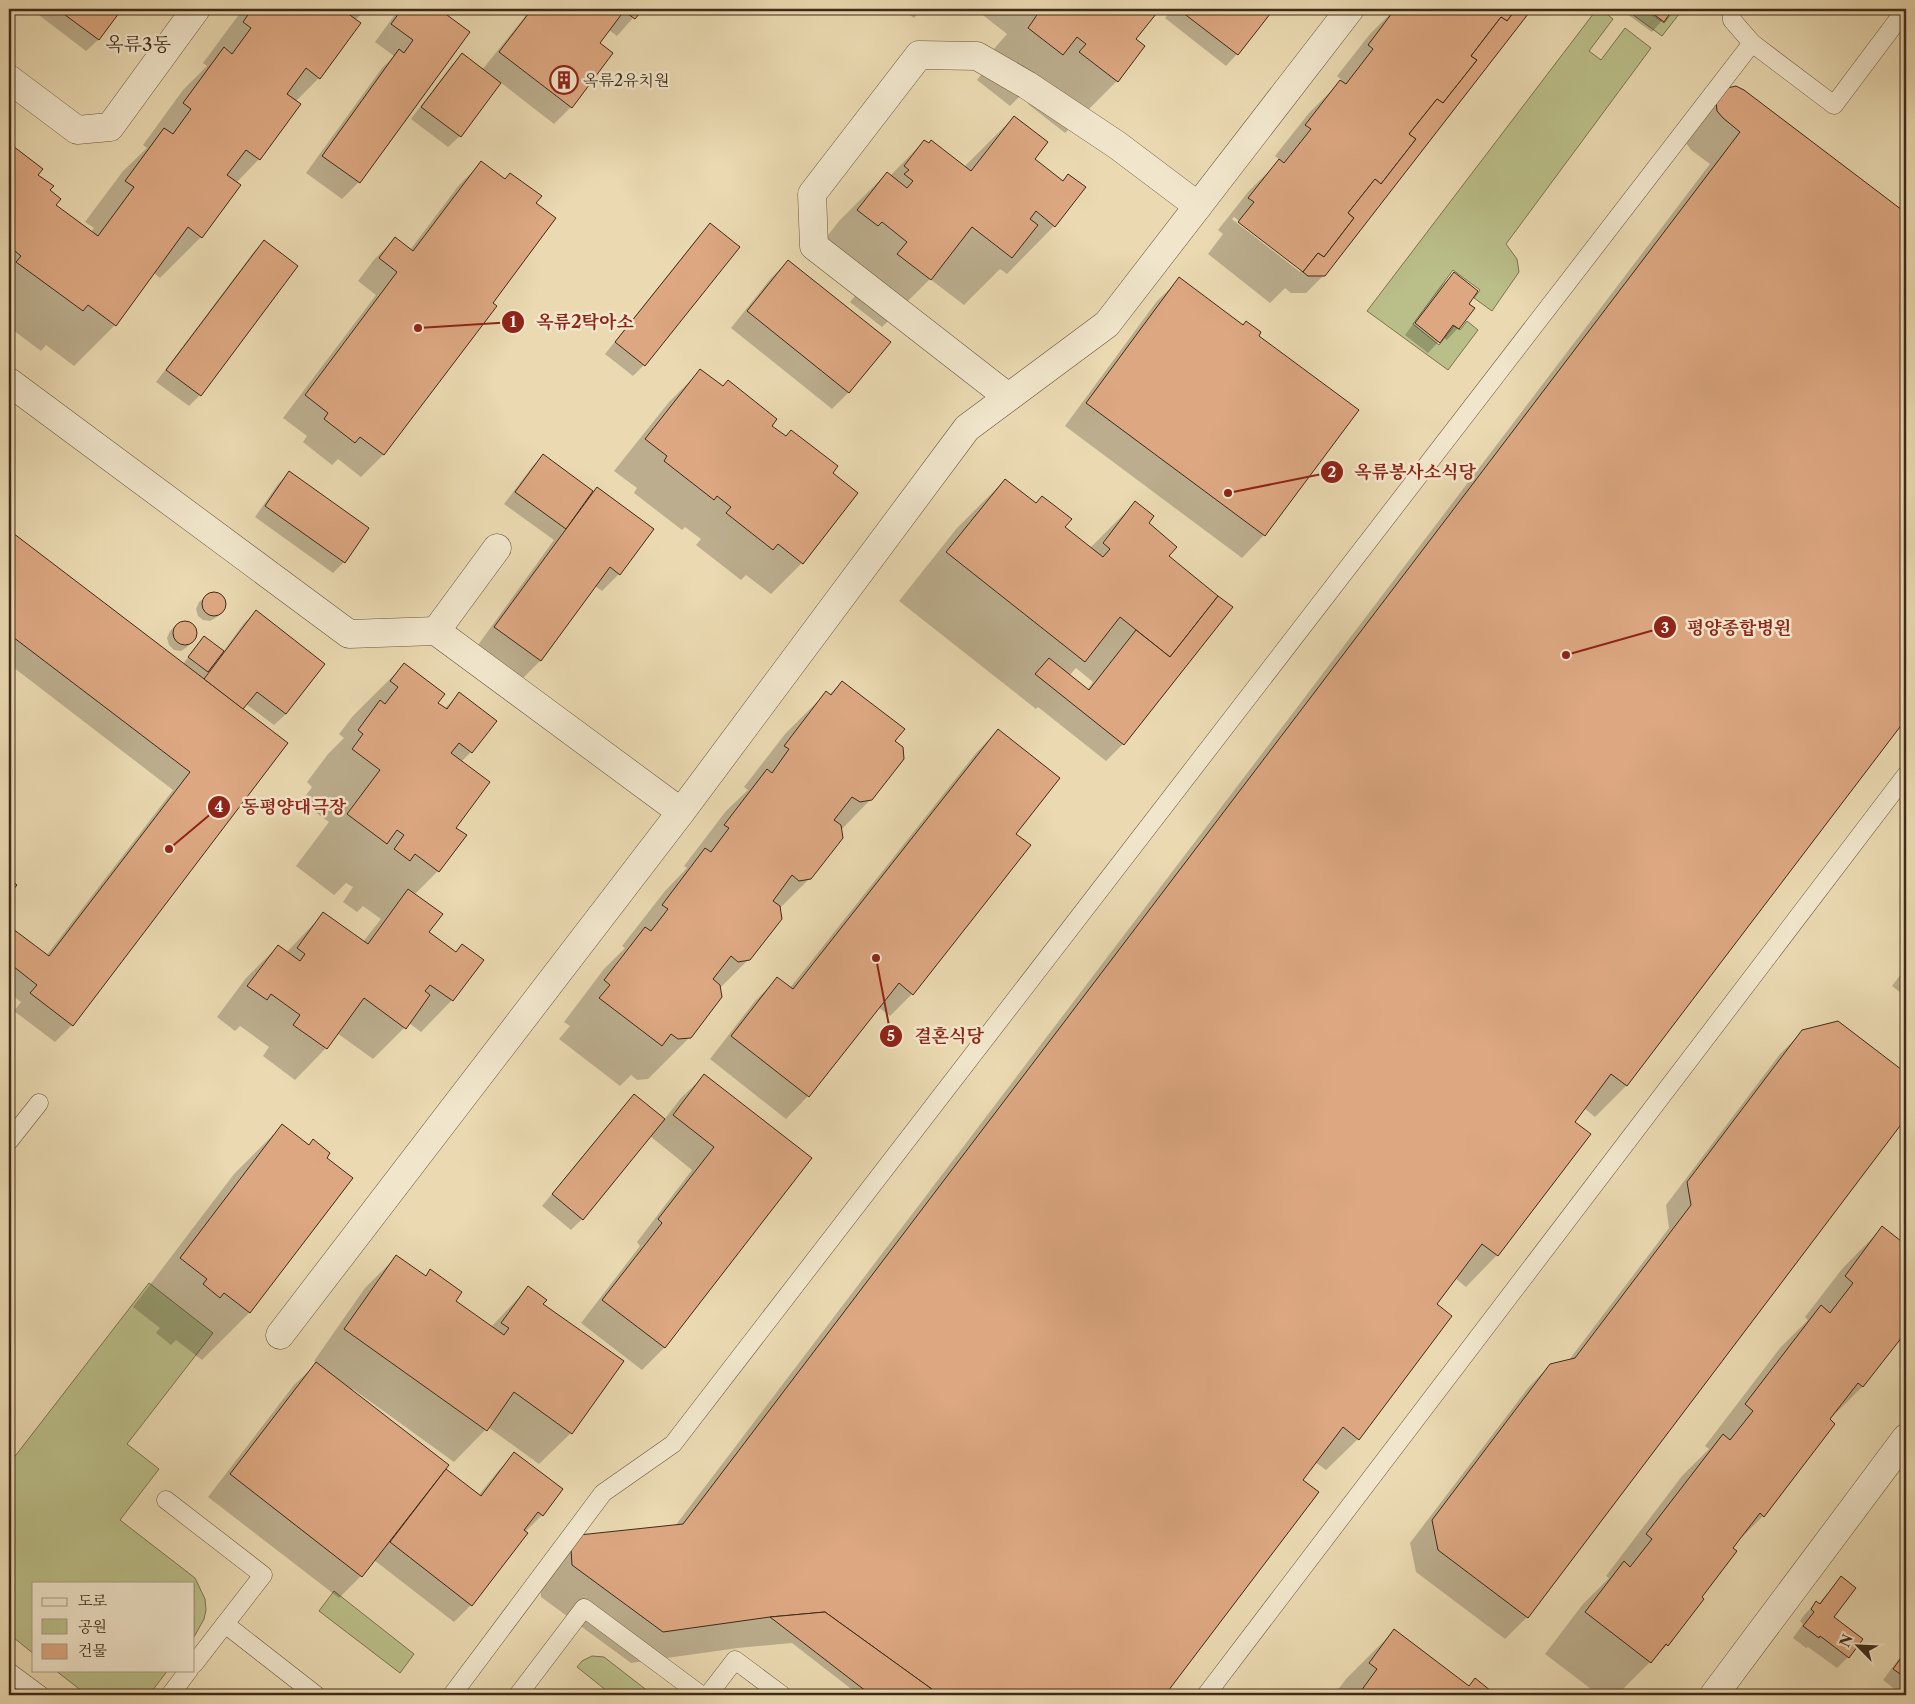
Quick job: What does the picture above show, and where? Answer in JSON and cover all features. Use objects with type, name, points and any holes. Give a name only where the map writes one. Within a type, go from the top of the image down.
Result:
[{"type":"street","points":[[9,79],[77,130],[110,127],[196,9]]},
{"type":"street","points":[[280,1335],[681,812],[967,428],[1107,324],[1350,9]]},
{"type":"street","points":[[1008,397],[814,246],[812,194],[919,55],[977,56],[1027,85],[1117,145],[1198,206]]},
{"type":"street","points":[[9,382],[349,634],[436,631],[681,812]]},
{"type":"street","points":[[436,631],[497,548]]},
{"type":"street","points":[[1714,1695],[1906,1438]]},
{"type":"lane","points":[[1730,9],[1732,20],[1752,43],[1834,105],[1906,9]]},
{"type":"lane","points":[[452,1695],[603,1493],[673,1444],[1752,43]]},
{"type":"lane","points":[[1206,1695],[1906,775]]},
{"type":"lane","points":[[9,1141],[38,1103]]},
{"type":"lane","points":[[166,1500],[263,1575],[195,1663]]},
{"type":"lane","points":[[518,1695],[584,1608],[701,1695]]},
{"type":"lane","points":[[225,1624],[316,1695]]},
{"type":"lane","points":[[708,1695],[735,1660],[782,1695]]},
{"type":"lane","points":[[9,1672],[40,1695]]},
{"type":"lane","points":[[170,1695],[187,1672]]},
{"type":"green space","points":[[1597,9],[1606,9],[1604,12],[1613,19],[1589,51],[1601,60],[1625,28],[1651,48],[1506,244],[1517,259],[1519,272],[1492,311],[1474,298],[1480,290],[1453,270],[1413,324],[1439,345],[1454,326],[1460,330],[1467,321],[1478,330],[1448,370],[1367,311]]},
{"type":"green space","points":[[1625,9],[1644,9],[1664,23],[1675,9],[1683,9],[1662,36]]},
{"type":"green space","points":[[149,1283],[213,1333],[127,1444],[159,1469],[120,1520],[195,1578],[205,1599],[206,1610],[204,1619],[195,1635],[195,1582],[32,1582],[32,1652],[9,1634],[9,1464]]},
{"type":"green space","points":[[334,1591],[414,1654],[400,1673],[319,1611]]},
{"type":"green space","points":[[592,1656],[604,1657],[653,1695],[612,1695],[577,1667],[582,1661]]},
{"type":"green space","points":[[58,1672],[166,1672],[149,1695],[87,1695]]},
{"type":"building","points":[[57,9],[122,9],[99,40]]},
{"type":"building","points":[[252,9],[350,9],[347,13],[361,23],[320,79],[306,68],[287,94],[301,104],[260,160],[246,150],[227,175],[241,185],[202,238],[188,227],[116,326],[88,305],[83,311],[16,262],[21,256],[9,246],[9,143],[43,169],[38,175],[54,186],[50,190],[61,199],[56,205],[98,236],[134,187],[125,181],[164,128],[173,134],[191,109],[183,103],[224,47],[232,54],[251,28],[243,22]]},
{"type":"building","points":[[402,9],[446,9],[443,12],[470,32],[360,183],[322,156],[399,49],[404,53],[413,40],[391,24]]},
{"type":"building","name":"옥류2유치원","points":[[532,9],[643,9],[635,19],[624,11],[600,43],[613,53],[572,108],[499,52]]},
{"type":"building","points":[[1041,9],[1160,9],[1136,39],[1145,46],[1118,82],[1079,52],[1086,44],[1077,37],[1063,55],[1028,28]]},
{"type":"building","points":[[1178,9],[1274,9],[1238,55]]},
{"type":"building","points":[[1395,9],[1516,9],[1507,21],[1501,17],[1471,56],[1477,60],[1443,103],[1437,99],[1409,134],[1416,139],[1381,184],[1375,179],[1348,213],[1354,218],[1324,257],[1318,253],[1303,272],[1238,222],[1254,202],[1248,198],[1279,159],[1284,163],[1311,129],[1305,125],[1340,80],[1346,84],[1373,49],[1368,45]]},
{"type":"building","points":[[1516,9],[1532,9],[1325,276],[1308,276],[1303,272],[1318,253],[1324,257],[1354,218],[1348,213],[1375,179],[1381,184],[1416,139],[1409,134],[1437,99],[1443,103],[1477,60],[1471,56],[1501,17],[1507,21]]},
{"type":"building","points":[[1647,9],[1673,9],[1664,22]]},
{"type":"building","points":[[462,53],[501,83],[461,137],[421,107]]},
{"type":"building","points":[[1736,86],[1744,90],[1906,213],[1906,719],[1627,1086],[1611,1074],[1575,1122],[1591,1134],[1498,1256],[1482,1244],[1437,1304],[1452,1316],[1359,1440],[1343,1427],[1303,1480],[1319,1492],[1165,1695],[940,1695],[825,1612],[770,1617],[663,1632],[572,1565],[571,1549],[579,1535],[683,1524],[1740,132],[1717,111],[1716,102],[1727,88]]},
{"type":"building","points":[[1014,116],[1048,142],[1035,159],[1063,181],[1068,174],[1086,187],[1055,227],[1036,211],[1030,219],[1038,225],[1012,258],[972,227],[931,280],[897,254],[907,242],[882,222],[878,226],[857,210],[887,172],[907,188],[913,181],[904,174],[909,170],[904,166],[924,140],[929,143],[931,140],[971,171]]},
{"type":"building","points":[[481,161],[505,179],[510,173],[542,196],[536,203],[556,218],[493,303],[497,306],[384,455],[360,437],[355,443],[324,419],[328,413],[305,395],[397,272],[379,258],[395,237],[413,251]]},
{"type":"building","points":[[710,223],[740,247],[645,366],[615,342]]},
{"type":"building","points":[[264,240],[298,266],[201,396],[166,370]]},
{"type":"building","points":[[788,260],[891,342],[849,393],[747,311]]},
{"type":"building","points":[[1454,272],[1478,291],[1469,304],[1475,308],[1459,329],[1453,325],[1440,343],[1415,323]]},
{"type":"building","points":[[1179,277],[1243,325],[1246,321],[1261,332],[1259,336],[1359,410],[1265,536],[1086,403]]},
{"type":"building","points":[[700,369],[723,386],[728,380],[777,419],[772,426],[786,436],[791,430],[838,466],[833,473],[858,493],[803,564],[778,544],[773,550],[726,513],[731,507],[717,496],[714,500],[664,461],[667,456],[645,439]]},
{"type":"building","points":[[543,454],[593,491],[566,529],[515,492]]},
{"type":"building","points":[[289,471],[369,528],[345,563],[265,506]]},
{"type":"building","points":[[1005,479],[1036,503],[1042,496],[1072,519],[1065,527],[1103,557],[1110,549],[1103,543],[1135,501],[1154,516],[1149,523],[1177,547],[1169,556],[1218,596],[1170,657],[1120,617],[1085,662],[946,552]]},
{"type":"building","points":[[597,487],[654,529],[620,575],[610,567],[541,661],[494,627]]},
{"type":"building","points":[[9,530],[288,743],[73,1026],[30,993],[37,985],[9,963],[9,926],[49,956],[190,772],[9,634]]},
{"type":"building","points":[[214,592],[223,595],[226,604],[223,613],[214,616],[205,613],[202,604],[205,595]]},
{"type":"building","points":[[1218,596],[1233,607],[1124,745],[1035,674],[1049,658],[1089,690],[1136,630],[1170,657]]},
{"type":"building","points":[[256,610],[325,664],[286,714],[257,692],[243,709],[204,679]]},
{"type":"building","points":[[185,621],[194,624],[197,633],[194,642],[185,645],[176,642],[173,633],[176,624]]},
{"type":"building","points":[[204,636],[224,651],[208,672],[188,657]]},
{"type":"building","points":[[404,663],[445,694],[438,703],[447,709],[459,692],[497,721],[472,753],[459,743],[451,753],[490,782],[456,828],[467,835],[439,872],[415,854],[410,861],[394,849],[404,835],[397,830],[387,844],[347,814],[380,770],[352,749],[363,734],[358,730],[380,700],[385,704],[398,687],[390,681]]},
{"type":"building","points":[[842,681],[905,729],[895,741],[903,747],[904,759],[872,800],[860,802],[852,797],[834,820],[841,825],[843,838],[811,879],[799,881],[792,875],[773,901],[780,906],[782,919],[750,960],[738,962],[731,956],[713,979],[720,985],[722,997],[691,1038],[678,1039],[671,1034],[662,1046],[599,998],[610,985],[604,980],[645,927],[651,931],[668,909],[662,905],[705,848],[711,852],[729,828],[724,825],[767,769],[772,773],[789,749],[784,746],[826,691],[831,695]]},
{"type":"building","points":[[998,729],[1060,778],[1016,834],[1031,845],[913,995],[899,983],[809,1097],[731,1036],[777,977],[793,989]]},
{"type":"building","points":[[9,878],[17,885],[9,895]]},
{"type":"building","points":[[408,889],[443,914],[429,932],[456,952],[462,944],[484,960],[453,1001],[430,985],[425,991],[430,995],[406,1029],[364,998],[327,1049],[293,1025],[300,1015],[271,994],[267,1000],[247,986],[278,945],[300,961],[305,954],[297,948],[323,912],[368,944]]},
{"type":"building","points":[[1838,1021],[1906,1073],[1906,1118],[1528,1618],[1438,1550],[1432,1520],[1550,1364],[1575,1358],[1691,1205],[1687,1182],[1802,1030]]},
{"type":"building","points":[[704,1074],[812,1158],[665,1348],[602,1300],[662,1223],[658,1219],[714,1147],[673,1115]]},
{"type":"building","points":[[634,1094],[665,1119],[583,1220],[552,1194]]},
{"type":"building","points":[[282,1124],[309,1145],[313,1139],[330,1153],[327,1158],[353,1178],[250,1313],[224,1293],[220,1298],[203,1284],[207,1279],[180,1258]]},
{"type":"building","points":[[1882,1226],[1906,1245],[1906,1332],[1863,1387],[1858,1383],[1830,1419],[1835,1424],[1764,1517],[1760,1513],[1733,1548],[1737,1551],[1702,1597],[1704,1599],[1668,1646],[1666,1644],[1651,1663],[1585,1612],[1624,1561],[1630,1567],[1652,1539],[1646,1534],[1723,1434],[1730,1440],[1753,1411],[1745,1404],[1821,1305],[1830,1313],[1853,1283],[1845,1276]]},
{"type":"building","points":[[396,1255],[426,1276],[430,1269],[462,1292],[456,1301],[504,1335],[509,1328],[501,1323],[528,1286],[547,1300],[543,1304],[624,1361],[572,1434],[514,1392],[487,1431],[344,1329]]},
{"type":"building","points":[[316,1362],[449,1465],[362,1577],[230,1474]]},
{"type":"building","points":[[514,1452],[563,1489],[543,1516],[538,1512],[524,1530],[528,1533],[472,1606],[390,1542],[446,1469],[481,1496]]},
{"type":"building","points":[[1841,1576],[1856,1588],[1834,1617],[1863,1639],[1849,1658],[1803,1626],[1814,1612],[1811,1609],[1816,1601],[1820,1604]]},
{"type":"building","points":[[825,1612],[940,1695],[871,1695],[770,1617]]},
{"type":"building","points":[[1394,1629],[1469,1686],[1475,1678],[1491,1691],[1488,1695],[1358,1695],[1377,1669],[1369,1663]]},
{"type":"building","points":[[1906,1651],[1906,1678],[1893,1669]]},
{"type":"place","name":"옥류2유치원","points":[[564,80]]},
{"type":"place","name":"옥류2탁아소","points":[[418,328]]},
{"type":"place","name":"옥류봉사소식당","points":[[1228,493]]},
{"type":"place","name":"평양종합병원","points":[[1566,655]]},
{"type":"place","name":"동평양대극장","points":[[169,849]]},
{"type":"place","name":"결혼식당","points":[[876,958]]},
{"type":"district","name":"옥류3동","points":[[138,44]]}]
